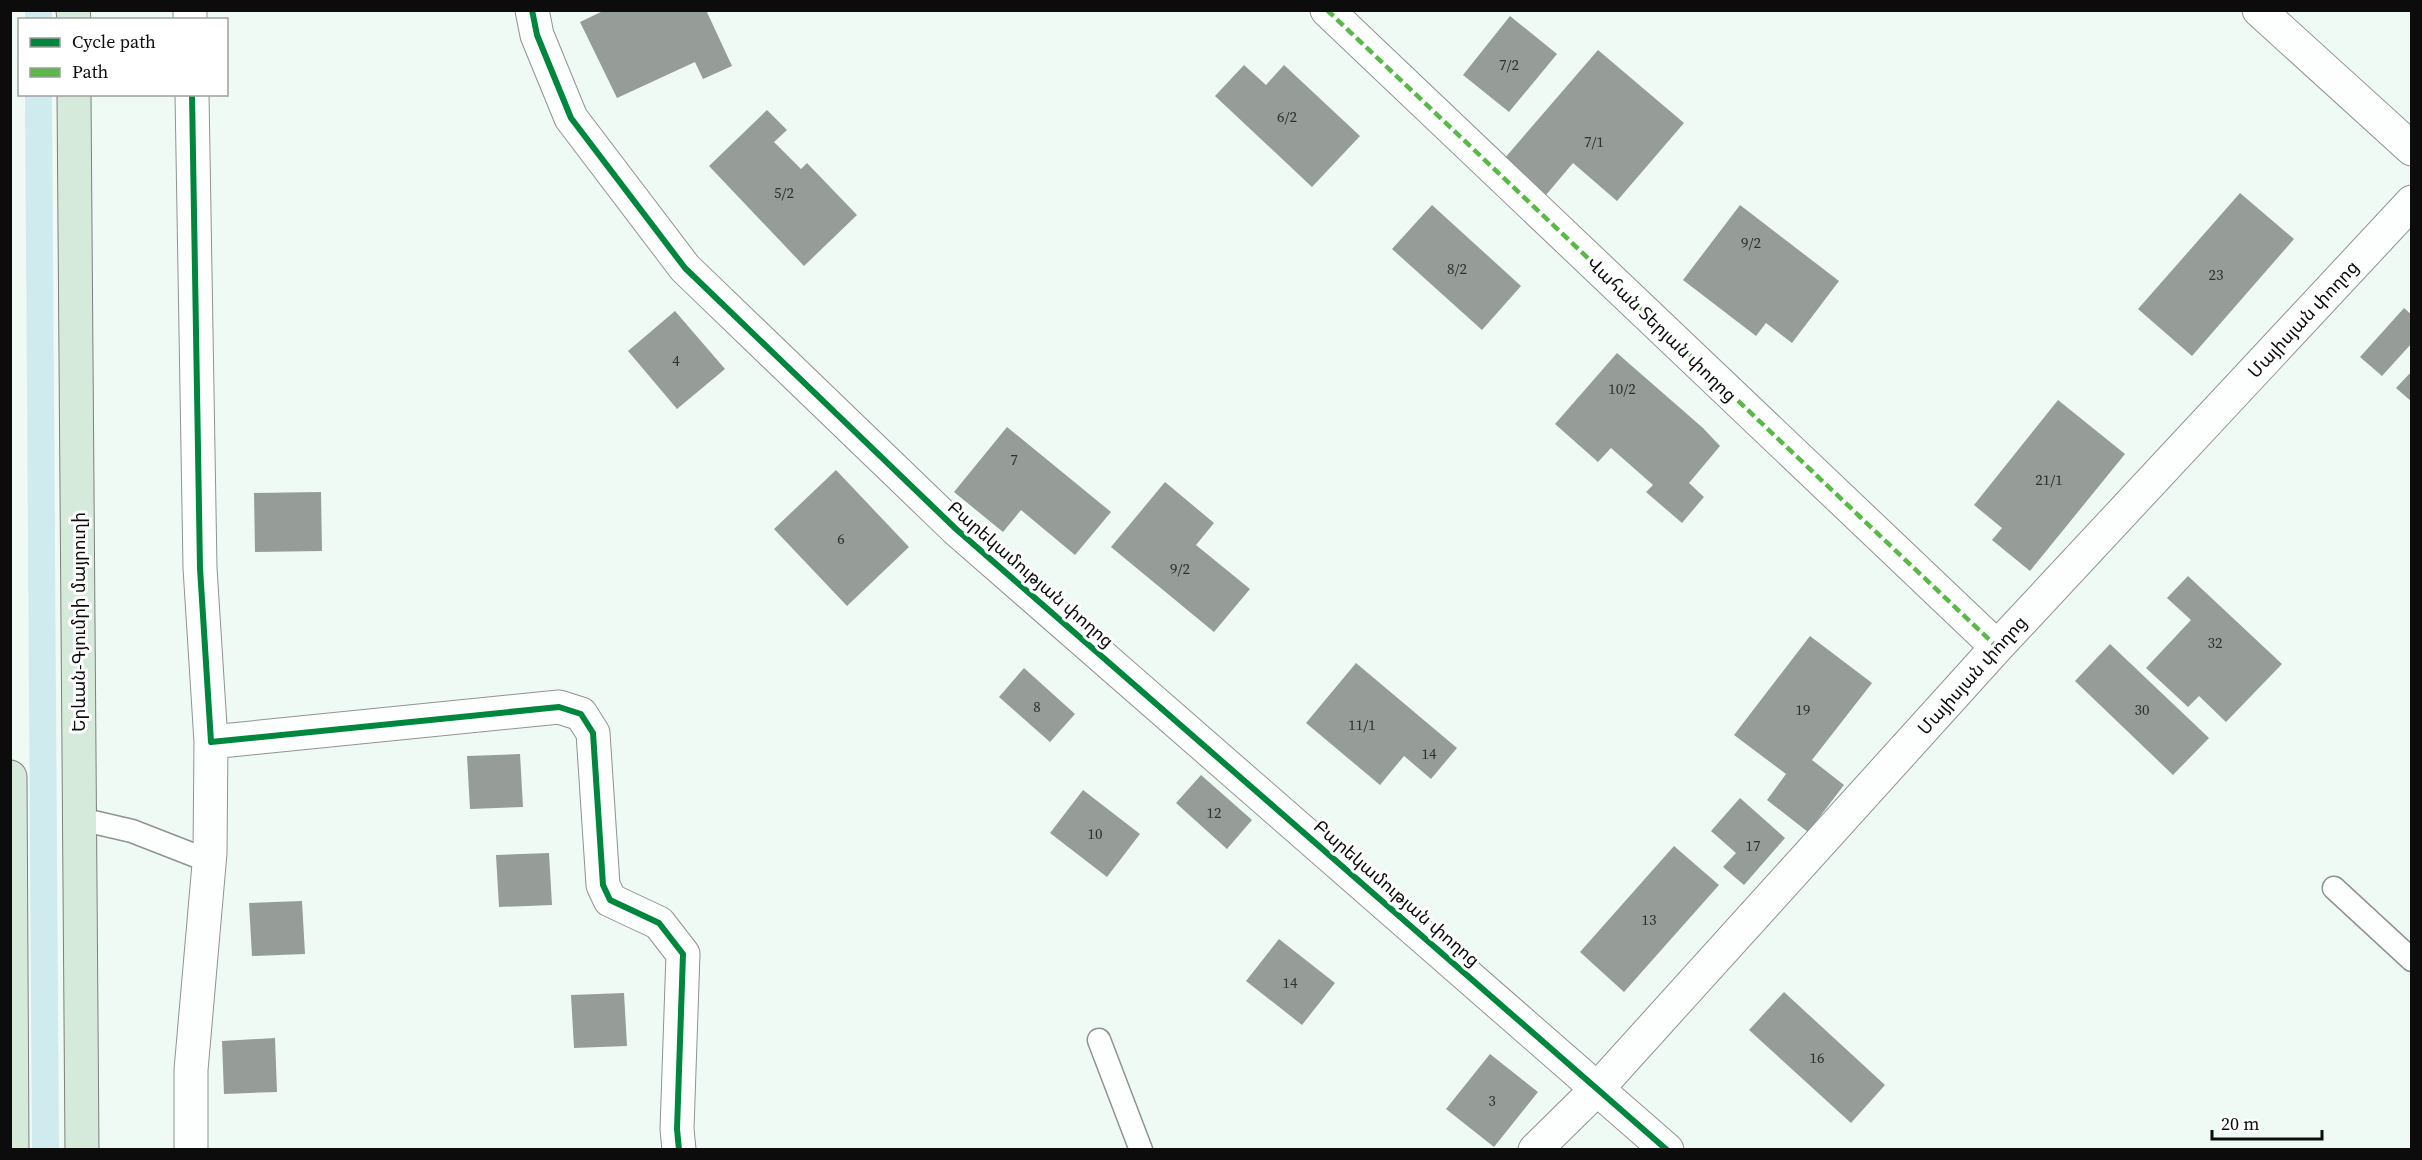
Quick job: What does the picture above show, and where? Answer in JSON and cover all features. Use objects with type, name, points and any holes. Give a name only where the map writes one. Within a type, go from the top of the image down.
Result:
[{"type":"highway","name":"Երևան-Գյումրի մայրուղի","points":[[74,96],[82,1149]]},
{"type":"highway","points":[[10,777],[12,1149]]},
{"type":"street","name":"Բարեկամության փողոց","points":[[532,10],[537,35],[571,118],[685,268],[956,529],[1666,1149]]},
{"type":"street","name":"Վահան Տերյան փողոց","points":[[1326,10],[1997,647]]},
{"type":"street","points":[[2259,10],[2412,149]]},
{"type":"street","points":[[191,1149],[191,1070],[208,861],[211,742],[200,568],[192,96]]},
{"type":"street","name":"Մայիսյան փողոց","points":[[1535,1149],[1598,1088],[1997,647],[2412,202]]},
{"type":"street","points":[[211,742],[559,707],[581,714],[593,733],[603,885],[610,900],[659,923],[683,954],[677,1129],[679,1149]]},
{"type":"lane","points":[[80,819],[132,831],[208,861]]},
{"type":"lane","points":[[2334,888],[2412,960]]},
{"type":"lane","points":[[1099,1040],[1141,1149]]},
{"type":"shaded area","points":[[25,11],[52,11],[52,18],[25,18]]},
{"type":"shaded area","points":[[25,96],[52,96],[59,1150],[32,1149]]},
{"type":"building","points":[[605,10],[706,10],[732,66],[703,79],[695,62],[617,98],[580,22]]},
{"type":"building","points":[[1510,16],[1557,54],[1509,112],[1463,75]]},
{"type":"building","points":[[1598,50],[1684,123],[1617,201],[1573,163],[1546,195],[1504,159]]},
{"type":"building","points":[[1244,65],[1266,85],[1284,65],[1360,136],[1312,187],[1215,96]]},
{"type":"building","points":[[767,110],[787,130],[774,142],[801,169],[807,163],[857,215],[804,266],[709,166]]},
{"type":"building","points":[[2240,193],[2294,239],[2192,356],[2138,309]]},
{"type":"building","points":[[1432,205],[1521,286],[1482,330],[1392,249]]},
{"type":"building","points":[[1740,205],[1839,281],[1792,343],[1766,323],[1756,336],[1683,280]]},
{"type":"building","points":[[2404,308],[2412,315],[2412,343],[2382,376],[2360,357]]},
{"type":"building","points":[[675,311],[725,369],[677,409],[628,351]]},
{"type":"building","points":[[1617,353],[1703,428],[1720,446],[1689,483],[1704,497],[1682,523],[1646,492],[1653,485],[1611,448],[1598,462],[1555,424]]},
{"type":"building","points":[[2412,371],[2412,402],[2396,388]]},
{"type":"building","points":[[2058,400],[2125,454],[2030,571],[1992,540],[2002,528],[1974,505]]},
{"type":"building","points":[[1007,427],[1111,512],[1075,555],[1021,510],[1003,532],[954,492]]},
{"type":"building","points":[[836,470],[909,547],[847,606],[774,529]]},
{"type":"building","points":[[1165,482],[1214,523],[1196,545],[1250,589],[1214,632],[1111,547]]},
{"type":"building","points":[[321,492],[322,551],[255,552],[254,493]]},
{"type":"building","points":[[2188,576],[2282,664],[2226,722],[2199,696],[2188,707],[2146,668],[2191,620],[2167,598]]},
{"type":"building","points":[[1810,636],[1872,683],[1812,760],[1844,785],[1808,832],[1767,800],[1786,774],[1734,735]]},
{"type":"building","points":[[2110,644],[2209,738],[2173,775],[2075,681]]},
{"type":"building","points":[[1356,663],[1457,748],[1431,779],[1404,756],[1380,785],[1306,723]]},
{"type":"building","points":[[1024,668],[1075,714],[1050,742],[999,697]]},
{"type":"building","points":[[520,754],[523,807],[470,809],[467,756]]},
{"type":"building","points":[[1201,775],[1252,820],[1227,849],[1176,803]]},
{"type":"building","points":[[1083,790],[1140,834],[1107,877],[1050,833]]},
{"type":"building","points":[[1740,798],[1785,838],[1744,885],[1723,867],[1736,853],[1711,831]]},
{"type":"building","points":[[1674,846],[1719,885],[1624,992],[1580,952]]},
{"type":"building","points":[[549,853],[552,905],[499,907],[496,855]]},
{"type":"building","points":[[302,901],[305,954],[252,956],[249,903]]},
{"type":"building","points":[[1279,939],[1335,983],[1302,1025],[1246,981]]},
{"type":"building","points":[[1784,992],[1885,1085],[1851,1123],[1749,1030]]},
{"type":"building","points":[[624,993],[627,1046],[574,1048],[571,995]]},
{"type":"building","points":[[275,1038],[277,1092],[224,1094],[222,1041]]},
{"type":"building","points":[[1490,1054],[1538,1092],[1494,1147],[1446,1109]]},
{"type":"marked path","points":[[1327,10],[1997,647]]},
{"type":"cycle path","points":[[532,10],[537,35],[571,118],[685,268],[956,529],[1667,1150]]},
{"type":"cycle path","points":[[192,96],[200,568],[211,742],[559,707],[581,714],[593,733],[603,885],[610,900],[659,923],[683,954],[677,1129],[679,1150]]}]
